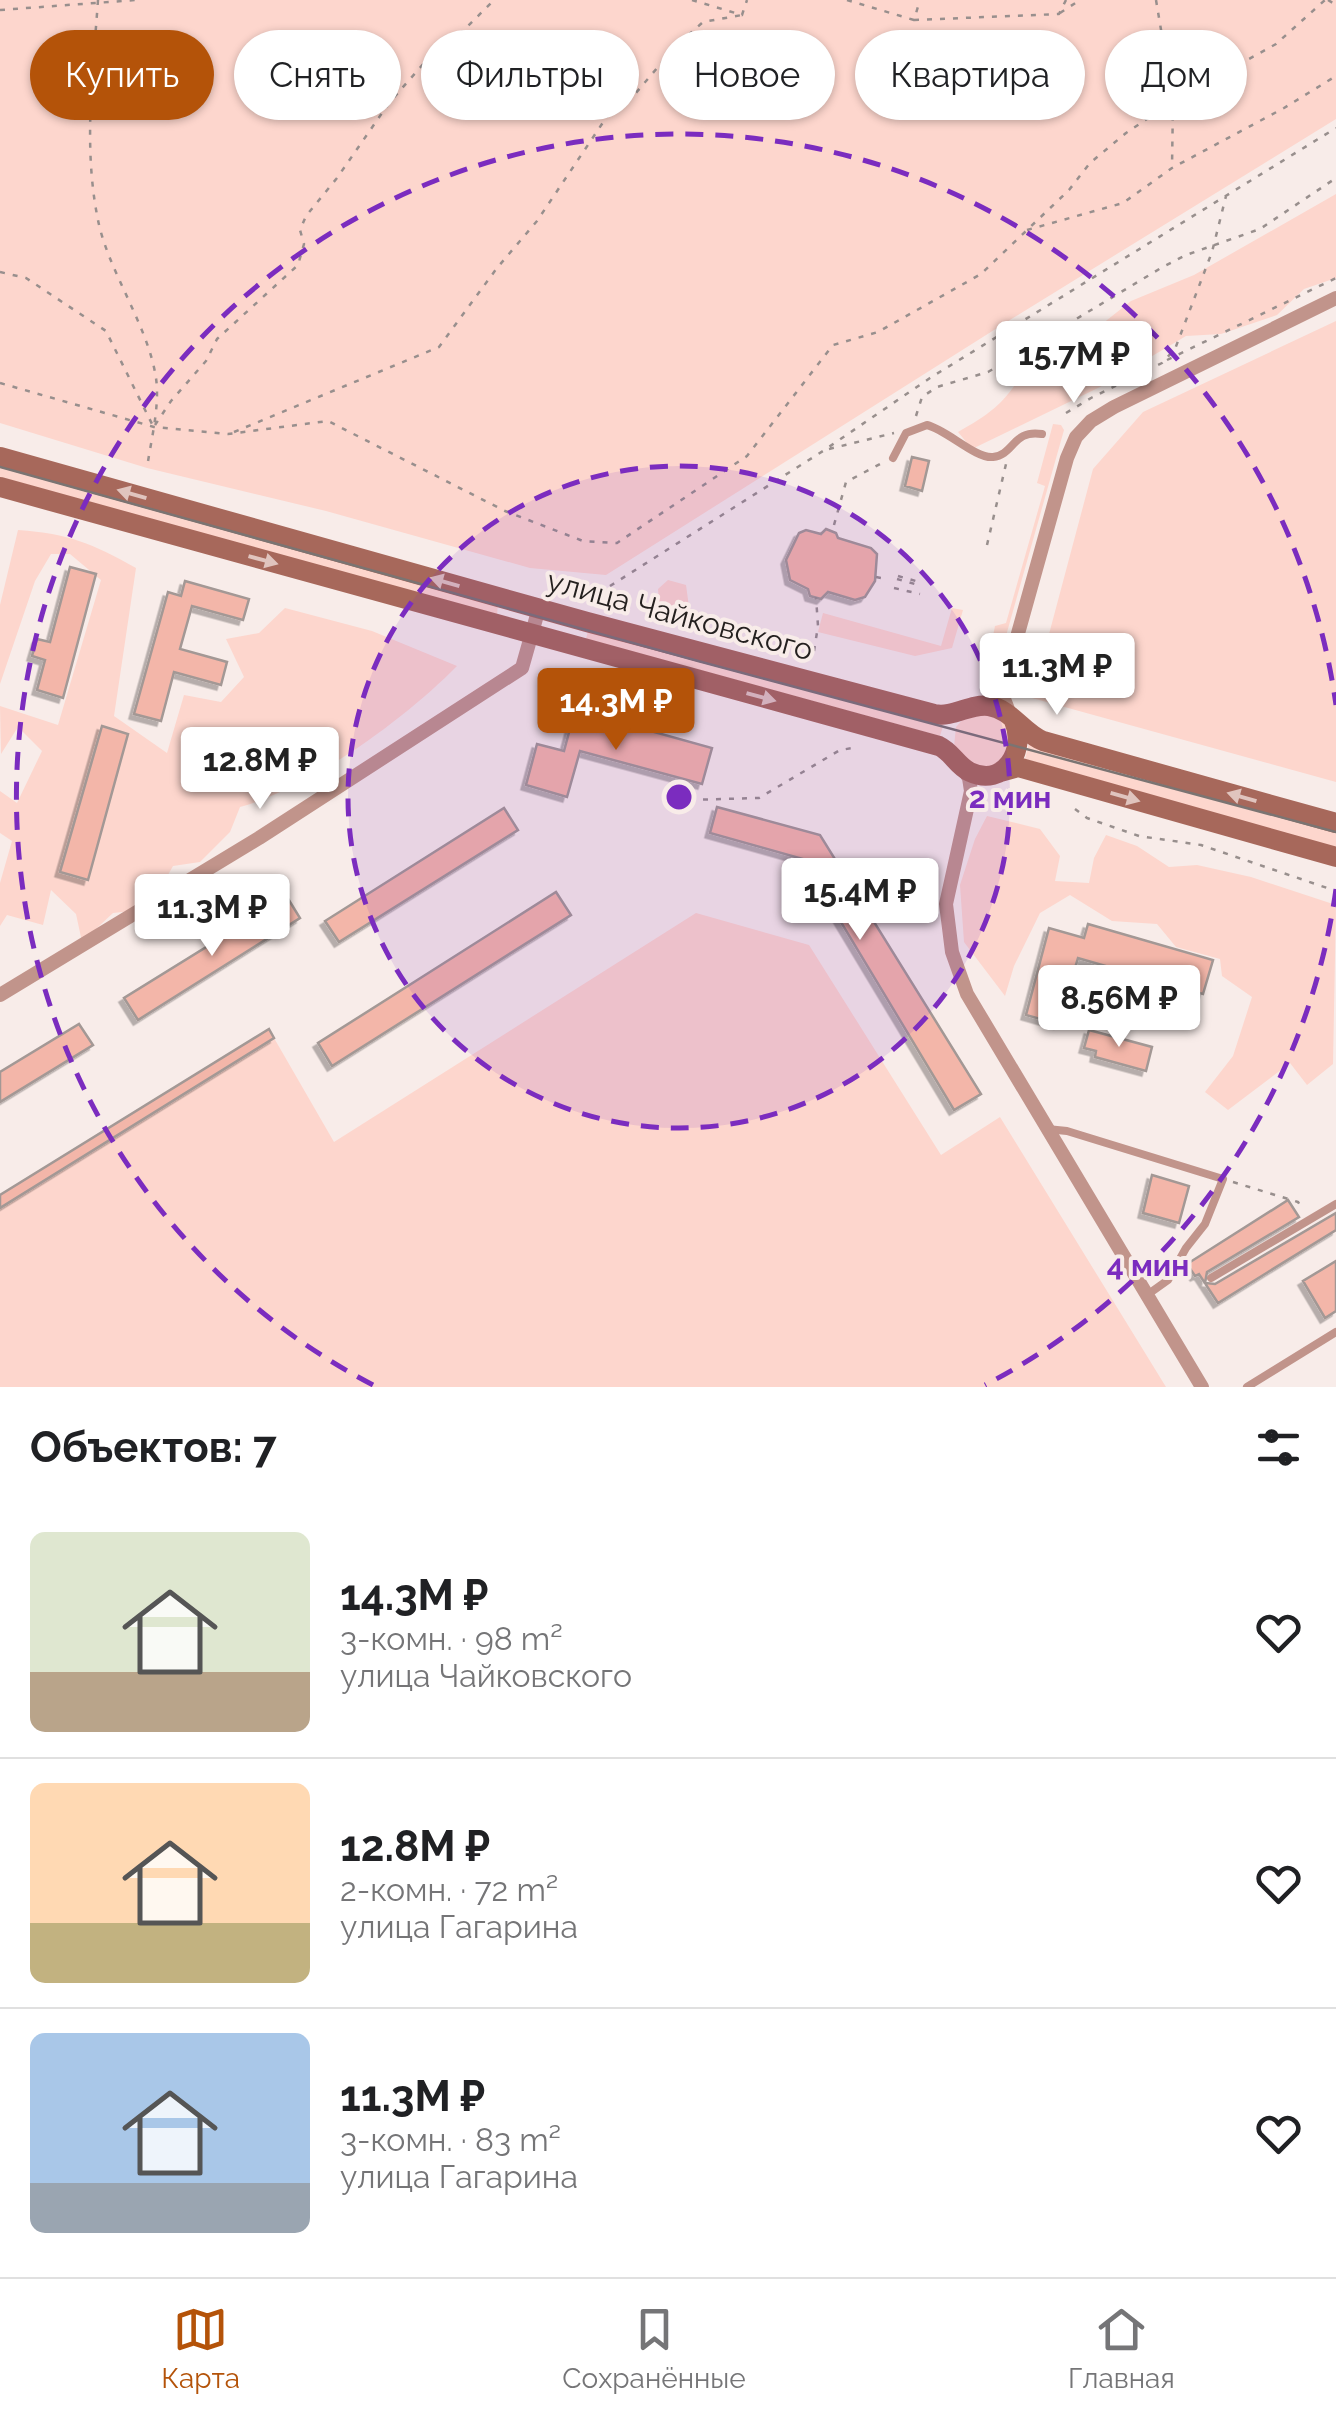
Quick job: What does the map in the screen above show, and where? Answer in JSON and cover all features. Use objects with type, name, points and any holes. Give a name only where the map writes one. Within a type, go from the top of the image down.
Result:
[{"type":"main road","name":"улица Чайковского","points":[[0,457],[934,714],[948,716],[995,707],[1043,740],[1336,823]]},
{"type":"main road","name":"улица Чайковского","points":[[0,488],[532,634],[952,757]]},
{"type":"main road","points":[[974,708],[960,716],[951,732],[950,745],[952,757],[979,774],[1018,767],[1336,857]]},
{"type":"main road","points":[[1004,768],[1019,744],[1012,719]]},
{"type":"street","points":[[1012,719],[1004,699],[1005,680],[1062,474],[1076,437],[1091,421],[1114,407],[1336,298]]},
{"type":"street","points":[[0,995],[259,838],[522,668],[538,608]]},
{"type":"street","points":[[974,708],[992,696],[1005,680]]},
{"type":"street","points":[[952,757],[970,780],[969,802],[947,894],[952,952],[967,994],[1202,1387]]},
{"type":"street","points":[[969,802],[982,783],[1004,768]]},
{"type":"lane","points":[[892,458],[906,433],[927,425],[987,457],[998,456],[1025,434],[1042,434]]},
{"type":"lane","points":[[1047,1130],[1067,1131],[1223,1179],[1205,1224],[1168,1280],[1147,1295]]},
{"type":"lane","points":[[1211,1278],[1336,1204]]},
{"type":"lane","points":[[1246,1387],[1336,1332]]},
{"type":"path","points":[[0,10],[136,0]]},
{"type":"path","points":[[154,427],[206,361],[217,339],[298,265],[304,244],[300,230],[306,216],[388,103],[433,53],[457,37],[494,0]]},
{"type":"path","points":[[692,0],[742,15]]},
{"type":"path","points":[[742,15],[747,0]]},
{"type":"path","points":[[847,0],[914,20],[1058,14],[1080,0]]},
{"type":"path","points":[[914,20],[920,0]]},
{"type":"path","points":[[1058,14],[1066,0]]},
{"type":"path","points":[[1156,0],[1161,30]]},
{"type":"path","points":[[1247,60],[1276,44],[1327,0],[1336,4]]},
{"type":"path","points":[[98,1],[90,98],[98,223],[156,378],[147,468]]},
{"type":"path","points":[[228,434],[439,348],[496,268],[537,220],[614,106],[636,94],[675,47],[704,22],[742,15]]},
{"type":"path","points":[[1023,232],[1123,203],[1172,168],[1336,76]]},
{"type":"path","points":[[0,383],[154,427],[228,434],[328,421],[505,511],[583,541],[616,543],[747,456],[832,346],[878,332],[982,274],[1070,190],[1090,163],[1146,120]]},
{"type":"path","points":[[1172,120],[1172,168]]},
{"type":"path","points":[[599,593],[930,378],[1336,128]]},
{"type":"path","points":[[915,427],[922,397],[937,386],[988,372],[1160,268],[1260,228],[1336,178]]},
{"type":"path","points":[[1162,363],[1175,348],[1214,246],[1226,196]]},
{"type":"path","points":[[0,272],[26,278],[106,331],[154,427]]},
{"type":"path","points":[[1066,413],[1336,278]]},
{"type":"path","points":[[823,451],[906,433]]},
{"type":"path","points":[[987,545],[1008,448]]},
{"type":"path","points":[[834,525],[846,482],[892,458]]},
{"type":"path","points":[[897,578],[923,584]]},
{"type":"path","points":[[894,588],[920,594]]},
{"type":"path","points":[[814,651],[818,626],[816,598]]},
{"type":"path","points":[[690,800],[759,798],[840,750],[853,748]]},
{"type":"path","points":[[1075,810],[1139,836],[1234,854],[1271,872],[1336,891]]},
{"type":"path","points":[[1223,1179],[1298,1202],[1309,1220]]},
{"type":"shaded area","points":[[0,0],[1336,0],[1336,119],[606,575],[530,568],[326,511],[147,468],[0,423]]},
{"type":"shaded area","points":[[1336,194],[1336,278],[1304,289],[1277,315],[1221,334],[1186,336],[1100,387],[972,449],[958,432],[1000,403],[1030,361],[1068,351],[1131,301],[1194,275]]},
{"type":"shaded area","points":[[1336,321],[1336,782],[1032,698],[1093,469],[1143,412]]},
{"type":"shaded area","points":[[1053,424],[1064,430],[1002,650],[996,652],[991,646],[995,626],[1006,623],[1045,486],[1037,483]]},
{"type":"shaded area","points":[[0,463],[498,602],[497,616],[0,477]]},
{"type":"shaded area","points":[[18,530],[80,541],[136,568],[114,716],[167,753],[184,695],[221,702],[244,677],[226,639],[259,633],[285,608],[372,631],[457,666],[411,708],[327,768],[240,807],[230,832],[200,862],[173,866],[160,889],[131,911],[113,913],[82,942],[76,914],[51,890],[43,925],[7,915],[0,926],[0,883],[12,841],[0,833],[0,791],[17,803],[42,751],[18,727],[1,754],[0,706],[58,725],[101,580],[70,554],[51,554],[35,581],[0,684],[0,605]]},
{"type":"shaded area","points":[[668,580],[686,585],[689,607],[675,619],[664,621],[652,611],[659,601],[658,589]]},
{"type":"shaded area","points":[[952,608],[963,610],[952,648],[915,656],[818,632],[823,613],[941,646]]},
{"type":"shaded area","points":[[589,627],[944,723],[940,736],[586,639]]},
{"type":"shaded area","points":[[1000,713],[1016,744],[994,770],[974,770],[954,747],[956,727],[966,716]]},
{"type":"shaded area","points":[[1029,743],[1336,828],[1336,848],[1025,759]]},
{"type":"shaded area","points":[[987,816],[1040,829],[1060,856],[1055,881],[1089,883],[1094,858],[1106,835],[1137,846],[1169,867],[1197,865],[1251,877],[1336,905],[1333,1064],[1307,1085],[1290,1063],[1228,1110],[1205,1092],[1233,1056],[1252,997],[1222,976],[1220,959],[1176,947],[1157,924],[1112,921],[1070,895],[1040,913],[1014,966],[1005,996],[964,942],[960,885]]},
{"type":"shaded area","points":[[696,913],[809,945],[941,1155],[1000,1117],[1166,1387],[0,1387],[0,1208],[274,1038],[334,1142]]},
{"type":"building","points":[[912,457],[929,461],[922,491],[905,486]]},
{"type":"building","points":[[826,529],[877,554],[875,581],[865,597],[855,600],[828,592],[821,599],[810,596],[808,589],[790,580],[786,560],[799,533],[806,530],[821,534]]},
{"type":"building","points":[[70,567],[96,574],[63,698],[37,690],[45,660],[32,656],[37,639],[50,642]]},
{"type":"building","points":[[185,581],[249,599],[243,620],[192,606],[180,649],[227,662],[221,685],[174,672],[161,721],[134,714],[168,592],[181,596]]},
{"type":"building","points":[[575,710],[712,748],[702,784],[580,751],[567,797],[526,785],[537,744],[564,751]]},
{"type":"building","points":[[102,726],[128,734],[88,880],[60,872]]},
{"type":"building","points":[[717,807],[820,835],[981,1094],[954,1110],[803,859],[710,833]]},
{"type":"building","points":[[504,808],[518,830],[339,942],[325,921]]},
{"type":"building","points":[[556,892],[571,915],[332,1066],[318,1043]]},
{"type":"building","points":[[287,897],[300,918],[138,1020],[124,998]]},
{"type":"building","points":[[1088,924],[1213,960],[1203,994],[1078,958],[1058,1024],[1026,1015],[1049,928],[1084,938]]},
{"type":"building","points":[[79,1024],[93,1045],[0,1102],[0,1072]]},
{"type":"building","points":[[269,1029],[274,1038],[0,1208],[0,1195]]},
{"type":"building","points":[[1089,1030],[1152,1047],[1146,1071],[1095,1057],[1096,1051],[1084,1048]]},
{"type":"building","points":[[1152,1175],[1189,1186],[1179,1223],[1143,1213]]},
{"type":"building","points":[[1288,1200],[1299,1217],[1207,1272],[1205,1283],[1215,1284],[1336,1213],[1336,1230],[1218,1303],[1199,1274],[1195,1276],[1187,1264]]},
{"type":"building","points":[[1336,1261],[1336,1311],[1325,1318],[1303,1281]]},
{"type":"tram line","points":[[0,467],[698,661],[1336,832]]}]
